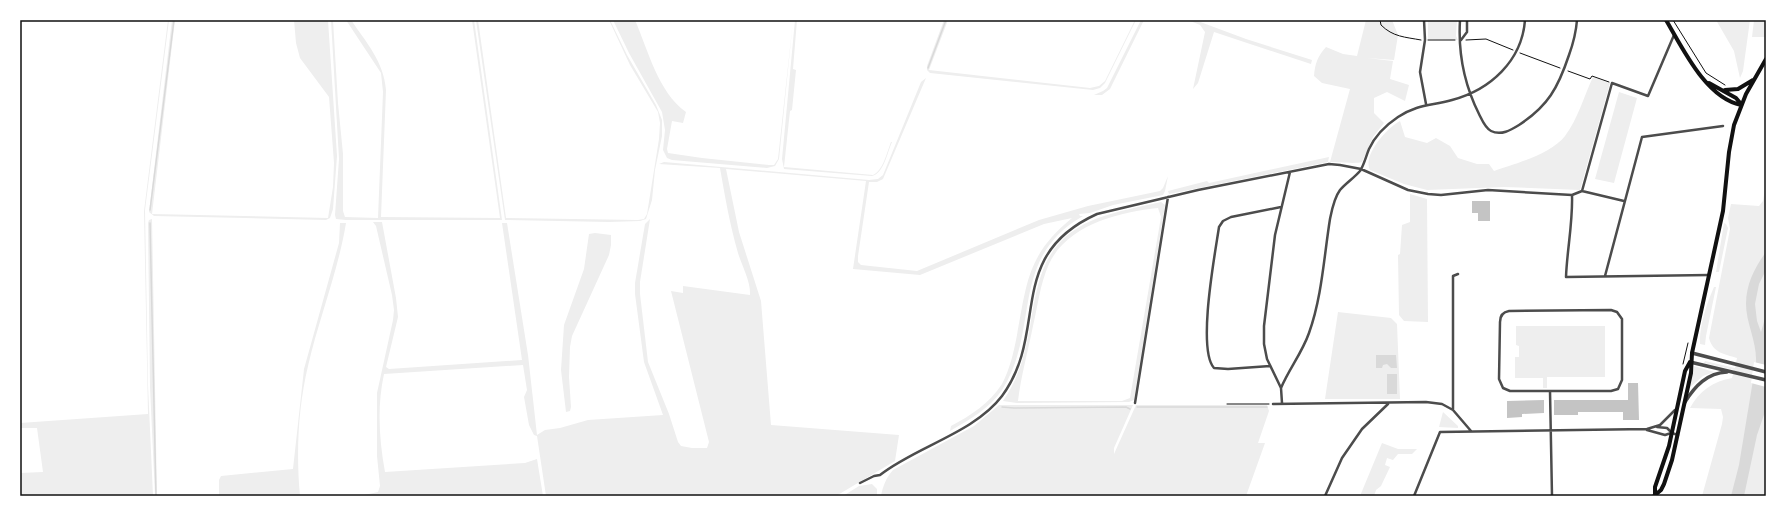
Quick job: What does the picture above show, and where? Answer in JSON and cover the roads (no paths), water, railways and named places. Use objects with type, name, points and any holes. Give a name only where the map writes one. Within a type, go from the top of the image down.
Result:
[{"type":"main road","points":[[1666,20],[1696,68],[1717,94],[1733,103],[1742,105]]},
{"type":"main road","points":[[1654,495],[1661,490],[1668,474],[1685,403],[1690,373],[1690,362],[1710,275],[1725,197],[1730,144],[1742,105],[1766,59]]},
{"type":"main road","points":[[1722,90],[1730,91],[1738,89],[1754,80]]},
{"type":"main road","points":[[1707,82],[1736,98],[1742,105]]},
{"type":"main road","points":[[1654,495],[1654,487],[1672,433],[1685,371],[1690,362]]},
{"type":"street","points":[[1424,20],[1425,40],[1420,72],[1426,104]]},
{"type":"street","points":[[1460,20],[1463,68],[1469,94],[1486,127],[1493,132],[1501,133],[1531,117],[1547,102],[1558,86],[1575,38],[1577,20]]},
{"type":"street","points":[[1461,40],[1467,32],[1467,20]]},
{"type":"street","points":[[1281,388],[1305,343],[1316,312],[1333,205],[1340,190],[1353,179],[1361,169],[1374,140],[1385,127],[1412,109],[1426,104],[1451,101],[1469,94],[1487,86],[1499,75],[1516,51],[1523,33],[1525,20]]},
{"type":"street","points":[[1582,192],[1610,82],[1648,96],[1670,41],[1675,34]]},
{"type":"street","points":[[1605,276],[1642,137],[1724,126]]},
{"type":"street","points":[[860,484],[874,476],[880,475],[971,423],[997,402],[1010,382],[1020,358],[1033,292],[1040,267],[1052,246],[1065,233],[1082,221],[1097,214],[1168,197],[1330,164],[1344,165],[1361,169],[1408,190],[1428,194],[1441,195],[1488,190],[1572,195],[1582,192],[1624,201]]},
{"type":"street","points":[[1282,403],[1281,388],[1270,366],[1264,344],[1264,326],[1274,235],[1290,172]]},
{"type":"street","points":[[1572,195],[1566,277],[1710,275]]},
{"type":"street","points":[[1135,403],[1168,197]]},
{"type":"street","points":[[1270,366],[1228,369],[1214,368],[1209,362],[1207,333],[1208,303],[1219,228],[1223,221],[1231,217],[1281,206]]},
{"type":"street","points":[[1453,410],[1453,276],[1458,274]]},
{"type":"street","points":[[1509,310],[1612,310],[1617,312],[1622,319],[1622,380],[1620,387],[1611,391],[1550,391],[1510,392],[1501,385],[1499,379],[1500,318],[1502,314],[1509,310]]},
{"type":"street","points":[[1692,353],[1766,372]]},
{"type":"street","points":[[1690,362],[1766,380]]},
{"type":"street","points":[[1685,403],[1696,386],[1703,380],[1722,372],[1734,372]]},
{"type":"street","points":[[1550,391],[1549,431],[1552,496]]},
{"type":"street","points":[[1325,496],[1346,452],[1362,429],[1389,403]]},
{"type":"street","points":[[1273,404],[1442,404],[1453,410],[1471,432]]},
{"type":"street","points":[[1647,430],[1665,421],[1678,406]]},
{"type":"street","points":[[1655,427],[1667,428],[1672,433],[1678,435]]},
{"type":"street","points":[[1414,496],[1440,432],[1647,430],[1665,435],[1672,433]]},
{"type":"waterway","points":[[150,210],[174,20]]},
{"type":"waterway","points":[[928,68],[946,20]]},
{"type":"waterway","points":[[150,223],[156,496]]},
{"type":"waterway","points":[[1002,407],[1126,407],[1130,409]]},
{"type":"waterway","points":[[1137,407],[1267,407]]}]
